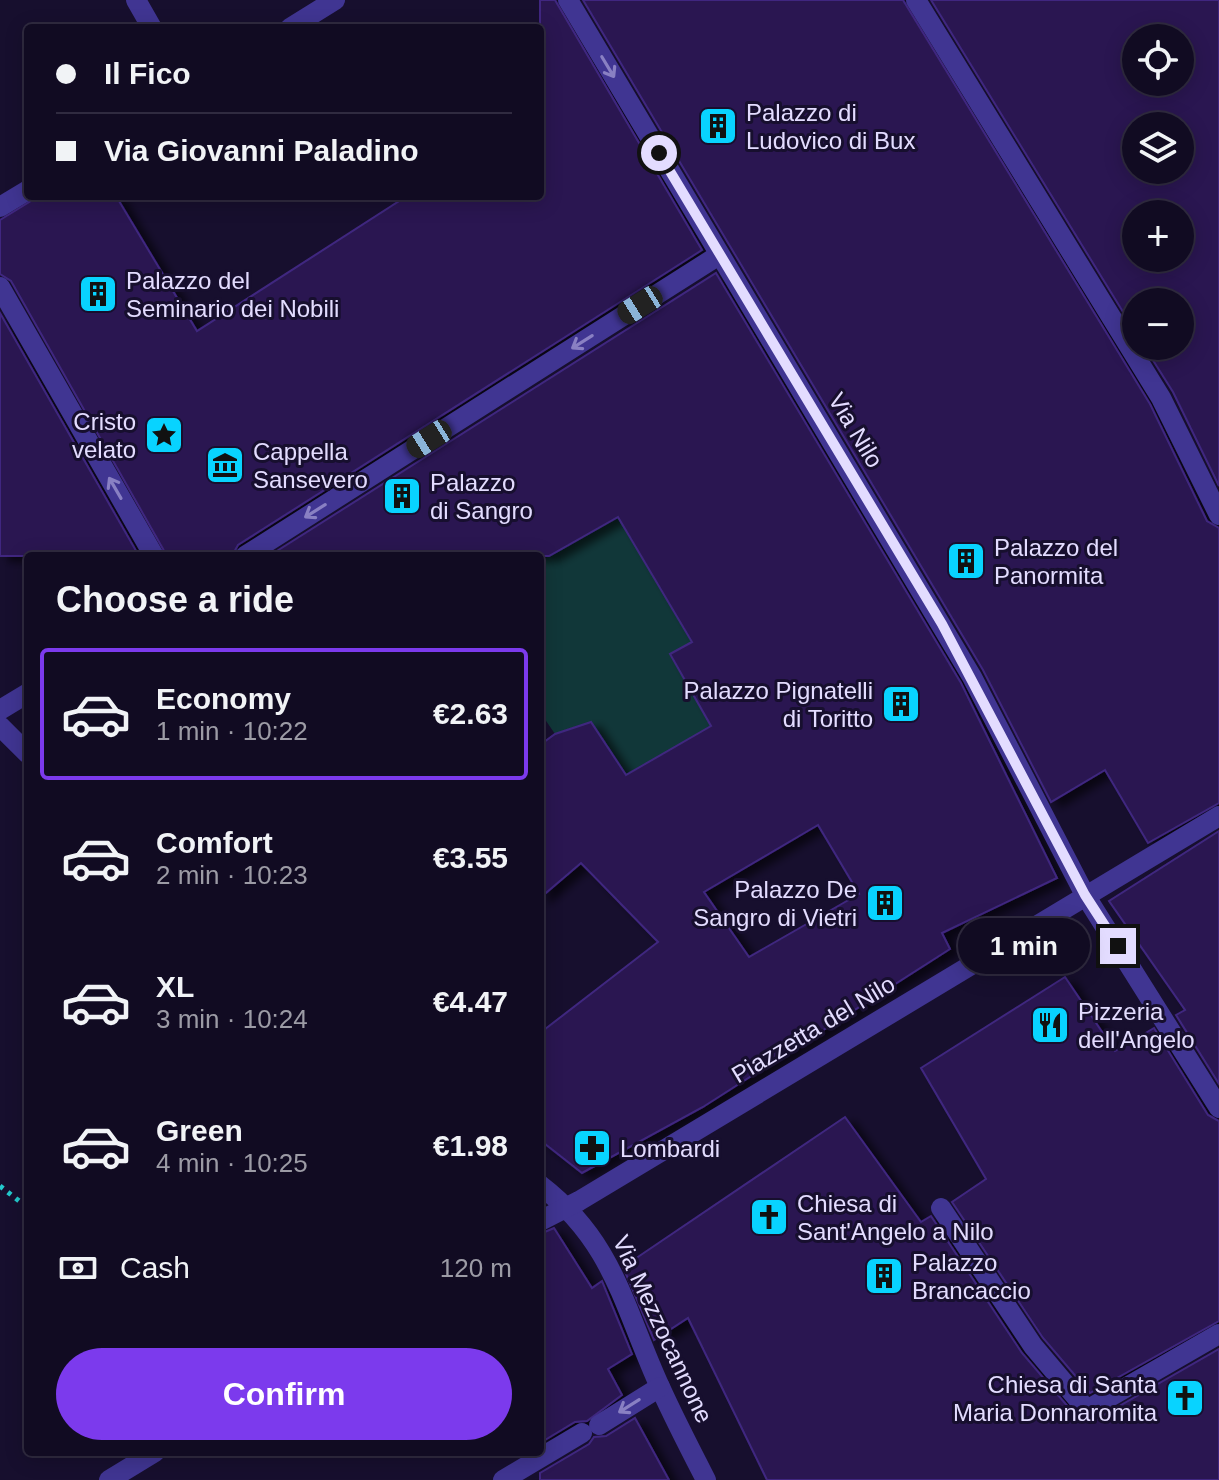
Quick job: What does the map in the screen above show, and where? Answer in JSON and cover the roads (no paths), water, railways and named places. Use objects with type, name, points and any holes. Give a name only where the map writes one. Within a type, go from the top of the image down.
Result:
[{"type":"street","points":[[136,0],[150,24]]},
{"type":"street","points":[[296,24],[335,0]]},
{"type":"street","name":"Via Nilo","points":[[568,0],[965,664],[1085,895],[1219,1108]]},
{"type":"street","points":[[916,0],[1161,398],[1219,515]]},
{"type":"street","points":[[0,207],[24,192]]},
{"type":"street","points":[[251,552],[719,255]]},
{"type":"street","points":[[0,287],[152,552]]},
{"type":"street","points":[[0,710],[24,695]]},
{"type":"street","points":[[0,726],[24,750]]},
{"type":"street","name":"Piazzetta del Nilo","points":[[544,1219],[579,1201],[1219,816]]},
{"type":"street","name":"Via Mezzocannone","points":[[544,1188],[566,1205],[606,1255],[660,1387],[706,1480]]},
{"type":"street","points":[[941,1208],[1033,1346],[1087,1410],[1219,1334]]},
{"type":"street","points":[[544,1456],[660,1387]]},
{"type":"street","points":[[109,1480],[148,1456]]},
{"type":"street","points":[[503,1480],[544,1456]]},
{"type":"place","name":"Palazzo di Ludovico di Bux","points":[[718,126]]},
{"type":"place","name":"Palazzo del Seminario dei Nobili","points":[[98,294]]},
{"type":"place","name":"Cristo velato","points":[[164,435]]},
{"type":"place","name":"Cappella Sansevero","points":[[225,465]]},
{"type":"place","name":"Palazzo di Sangro","points":[[402,496]]},
{"type":"place","name":"Palazzo del Panormita","points":[[966,561]]},
{"type":"place","name":"Palazzo Pignatelli di Toritto","points":[[901,704]]},
{"type":"place","name":"Palazzo De Sangro di Vietri","points":[[885,903]]},
{"type":"place","name":"Pizzeria dell'Angelo","points":[[1050,1025]]},
{"type":"place","name":"Lombardi","points":[[592,1148]]},
{"type":"place","name":"Chiesa di Sant'Angelo a Nilo","points":[[769,1217]]},
{"type":"place","name":"Palazzo Brancaccio","points":[[884,1276]]},
{"type":"place","name":"Chiesa di Santa Maria Donnaromita","points":[[1185,1398]]}]
